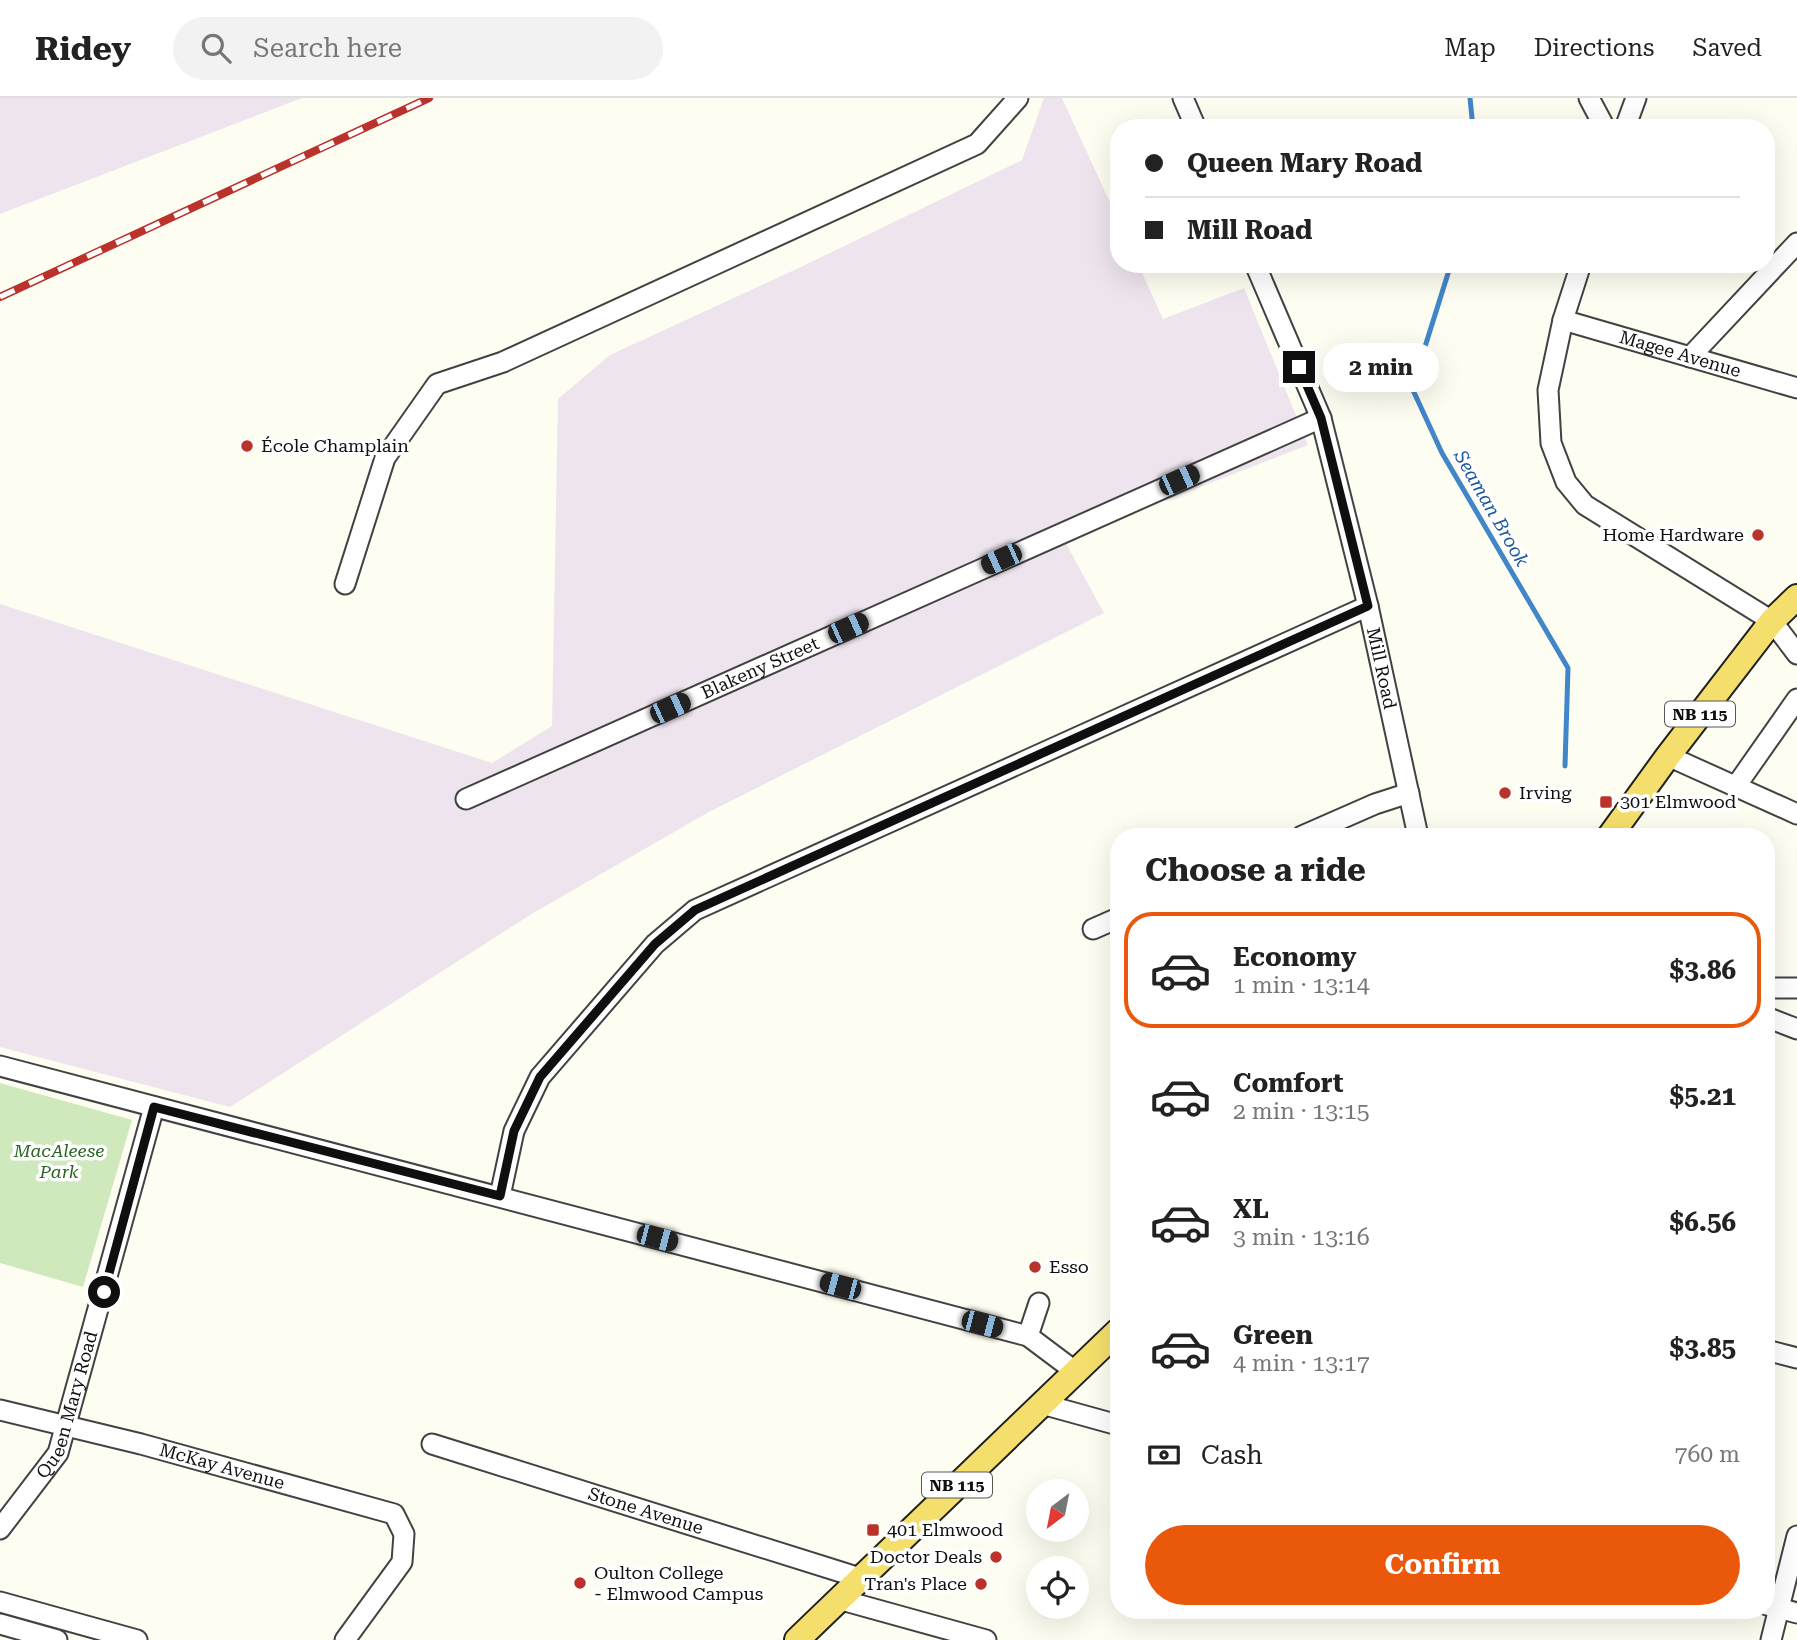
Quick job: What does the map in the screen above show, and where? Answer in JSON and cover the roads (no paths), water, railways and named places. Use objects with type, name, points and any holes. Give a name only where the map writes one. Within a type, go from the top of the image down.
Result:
[{"type":"main road","name":"NB 115","points":[[1616,828],[1772,621],[1797,597]]},
{"type":"main road","name":"NB 115","points":[[797,1640],[1110,1339]]},
{"type":"street","points":[[345,584],[385,458],[438,384],[503,362],[977,144],[1018,98]]},
{"type":"street","points":[[1183,98],[1192,119]]},
{"type":"street","points":[[1589,98],[1600,119]]},
{"type":"street","points":[[1628,119],[1636,98]]},
{"type":"street","points":[[1775,266],[1797,243]]},
{"type":"street","name":"Mill Road","points":[[1259,273],[1321,418],[1368,606],[1416,828]]},
{"type":"street","points":[[1578,273],[1563,320],[1548,390],[1551,443],[1566,482],[1585,505],[1772,621],[1797,654]]},
{"type":"street","points":[[1690,357],[1769,273]]},
{"type":"street","name":"Magee Avenue","points":[[1563,320],[1797,388]]},
{"type":"street","name":"Blakeny Street","points":[[466,799],[1321,418]]},
{"type":"street","points":[[500,1196],[514,1131],[540,1077],[655,944],[695,910],[1368,606]]},
{"type":"street","points":[[1736,786],[1797,699]]},
{"type":"street","points":[[1668,756],[1797,814]]},
{"type":"street","points":[[1320,828],[1375,804],[1409,793]]},
{"type":"street","points":[[1093,929],[1110,922]]},
{"type":"street","points":[[1775,988],[1797,988]]},
{"type":"street","points":[[1775,1020],[1797,1029]]},
{"type":"street","points":[[0,1066],[1028,1336],[1076,1371]]},
{"type":"street","name":"Queen Mary Road","points":[[0,1530],[58,1453],[154,1107]]},
{"type":"street","points":[[1028,1336],[1039,1303]]},
{"type":"street","points":[[1775,1352],[1797,1358]]},
{"type":"street","points":[[1042,1404],[1110,1423]]},
{"type":"street","name":"McKay Avenue","points":[[0,1410],[141,1444],[394,1514],[404,1534],[402,1562],[345,1640]]},
{"type":"street","name":"Stone Avenue","points":[[432,1444],[860,1578]]},
{"type":"street","points":[[1775,1598],[1797,1536]]},
{"type":"street","points":[[838,1599],[986,1640]]},
{"type":"street","points":[[0,1602],[137,1640]]},
{"type":"street","points":[[1775,1607],[1797,1613]]},
{"type":"street","points":[[1771,1640],[1779,1611],[1775,1608]]},
{"type":"street","points":[[0,1624],[57,1640]]},
{"type":"waterway","name":"Seaman Brook","points":[[1470,98],[1472,119]]},
{"type":"waterway","name":"Seaman Brook","points":[[1448,273],[1412,388],[1442,453],[1568,668],[1565,766]]},
{"type":"railway","points":[[0,297],[429,98]]},
{"type":"place","name":"École Champlain","points":[[247,446]]},
{"type":"place","name":"Home Hardware","points":[[1758,535]]},
{"type":"place","name":"Irving","points":[[1505,793]]},
{"type":"place","name":"301 Elmwood","points":[[1606,802]]},
{"type":"place","name":"Esso","points":[[1035,1267]]},
{"type":"place","name":"401 Elmwood","points":[[873,1530]]},
{"type":"place","name":"Doctor Deals","points":[[996,1557]]},
{"type":"place","name":"Oulton College - Elmwood Campus","points":[[580,1583]]},
{"type":"place","name":"Tran's Place","points":[[981,1584]]},
{"type":"park label","name":"MacAleese Park","points":[[59,1161]]}]
